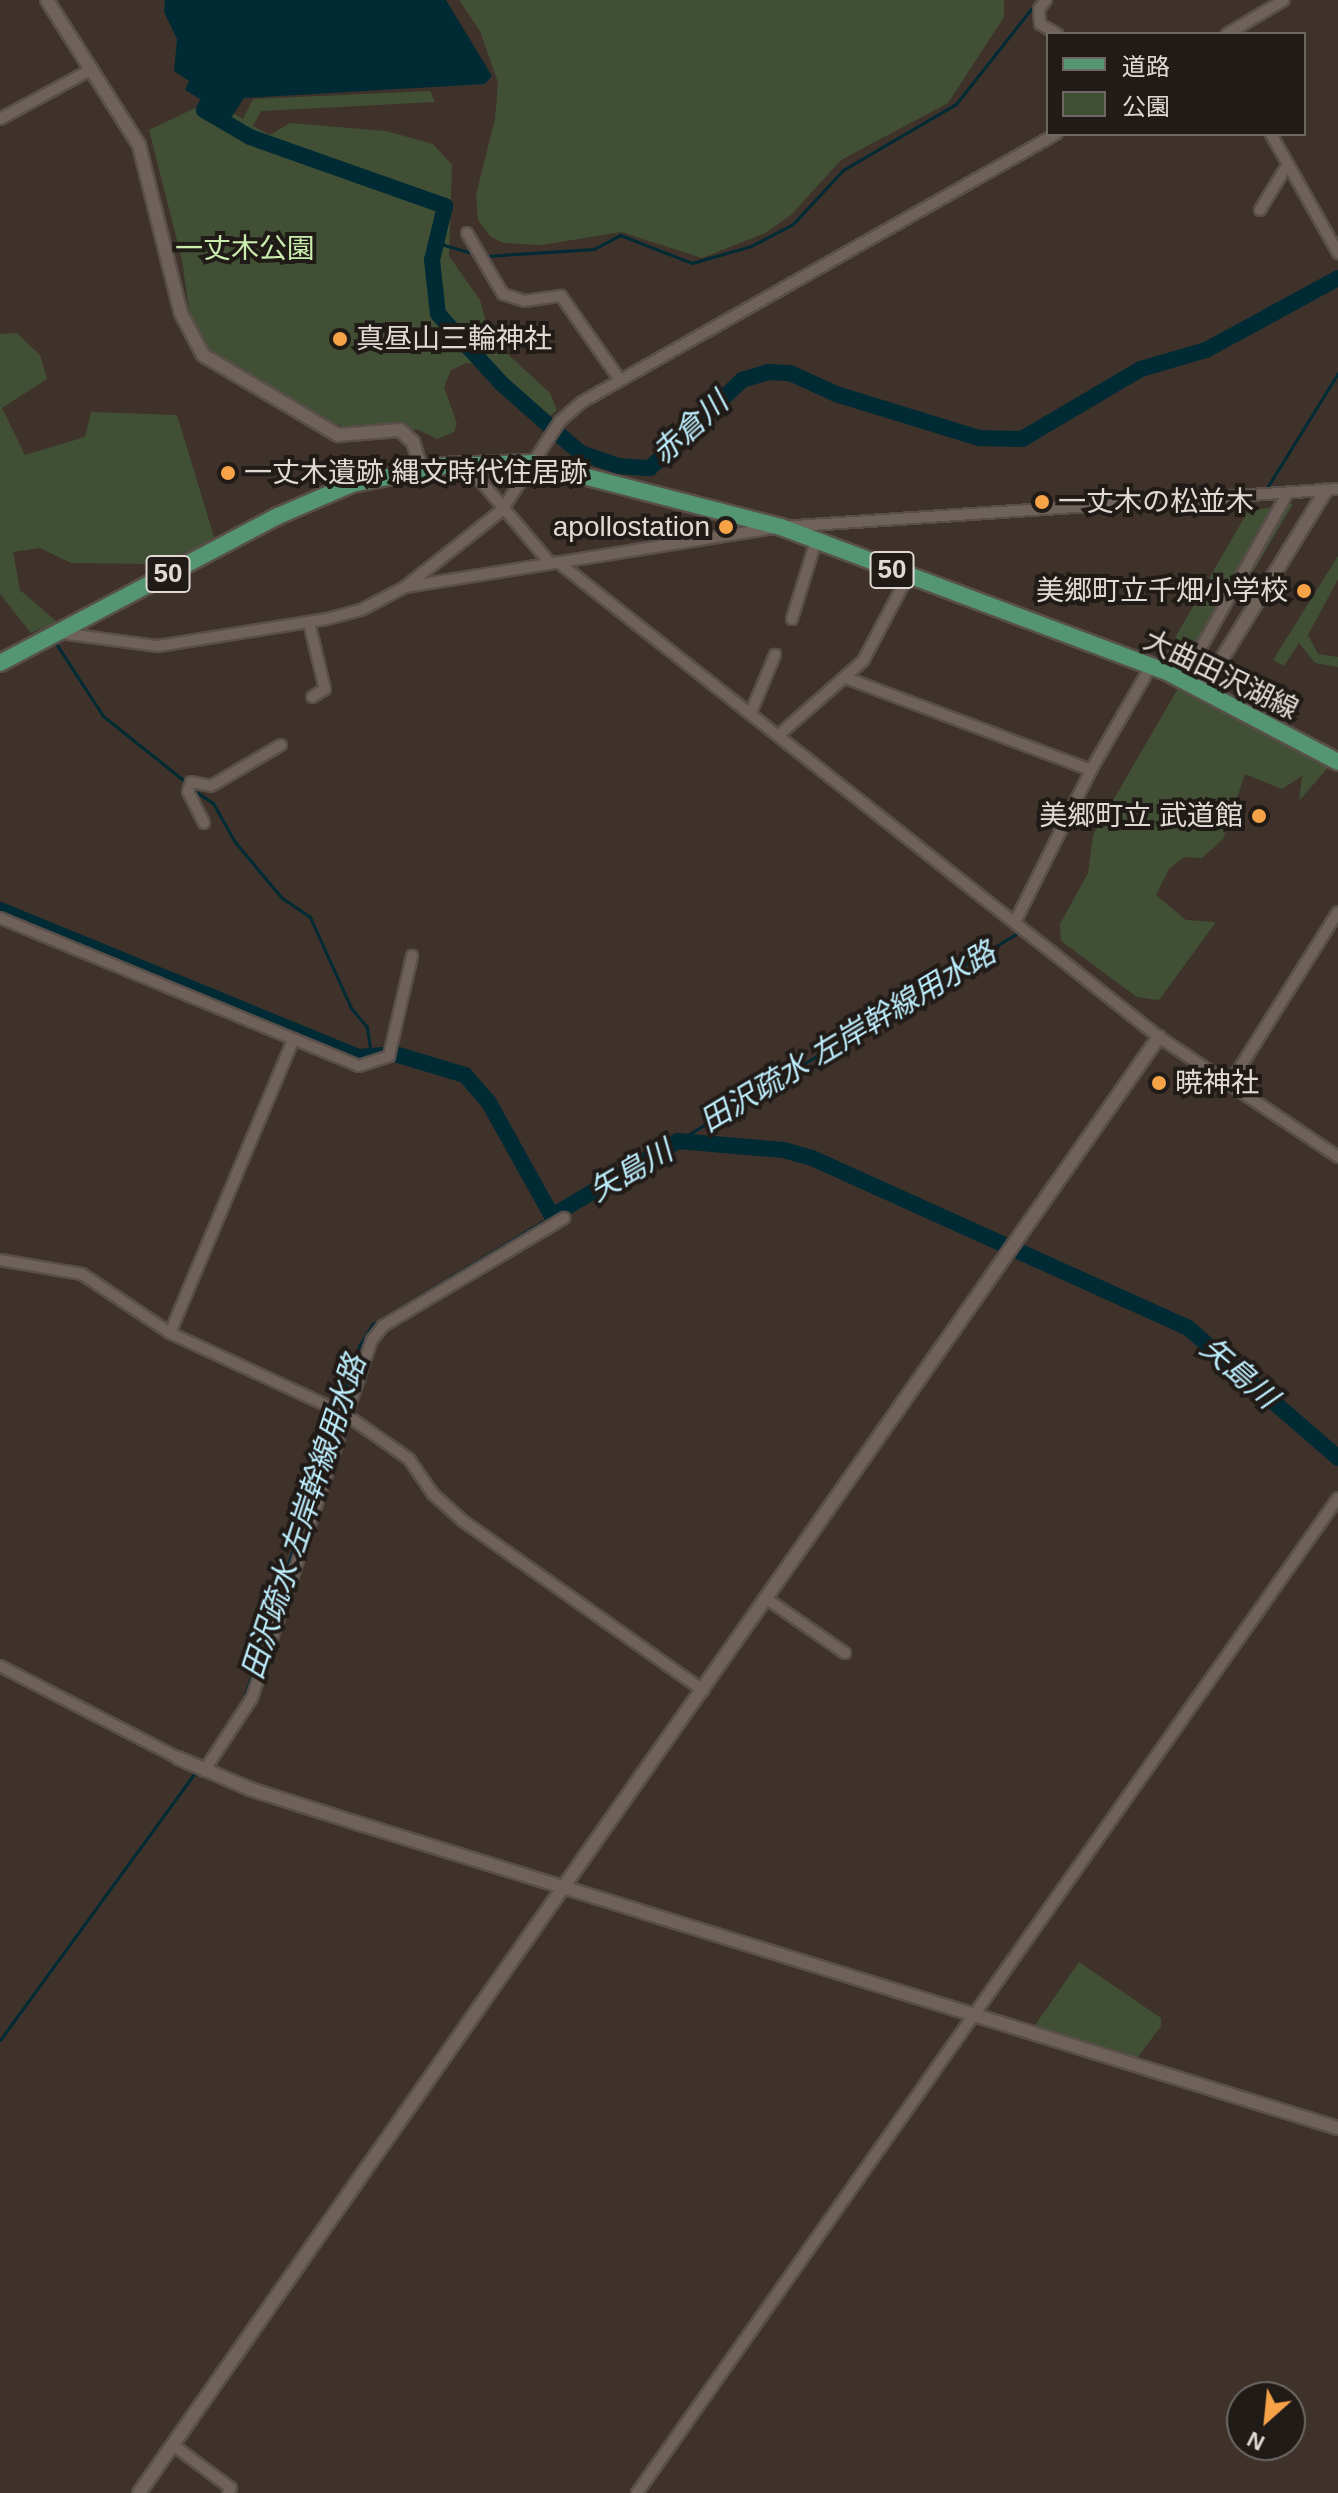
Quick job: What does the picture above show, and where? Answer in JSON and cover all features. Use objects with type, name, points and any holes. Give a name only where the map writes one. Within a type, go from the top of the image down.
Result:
[{"type":"main road","name":"大曲田沢湖線","points":[[0,663],[318,497],[421,469],[533,463],[781,527],[1151,666],[1338,762]]},
{"type":"street","points":[[47,0],[92,69],[145,161],[181,313],[203,355],[338,435],[400,430],[413,442],[421,469]]},
{"type":"street","points":[[1046,0],[1039,9],[1040,24],[1054,32]]},
{"type":"street","points":[[1230,32],[1284,0]]},
{"type":"street","points":[[0,119],[92,69]]},
{"type":"street","points":[[58,633],[158,646],[309,622],[361,610],[405,587],[502,510],[560,421],[620,380],[1052,136]]},
{"type":"street","points":[[1272,136],[1338,253]]},
{"type":"street","points":[[1260,210],[1288,164]]},
{"type":"street","points":[[467,233],[503,294],[524,301],[561,296],[620,380]]},
{"type":"street","points":[[479,479],[502,510],[554,562],[752,710],[1159,1037],[1338,1157]]},
{"type":"street","points":[[405,587],[781,527],[1332,489]]},
{"type":"street","points":[[1202,691],[1332,489]]},
{"type":"street","points":[[1183,680],[1288,492]]},
{"type":"street","points":[[792,619],[816,541]]},
{"type":"street","points":[[781,733],[846,678],[877,640],[908,576]]},
{"type":"street","points":[[309,622],[325,689],[312,697]]},
{"type":"street","points":[[752,710],[775,655]]},
{"type":"street","points":[[1016,920],[1091,770],[1151,666]]},
{"type":"street","points":[[846,678],[1091,770]]},
{"type":"street","points":[[204,823],[190,785],[211,786],[281,745]]},
{"type":"street","points":[[1229,1085],[1338,912]]},
{"type":"street","points":[[0,918],[359,1066],[390,1052],[412,956]]},
{"type":"street","points":[[139,2493],[1008,1258],[1159,1037]]},
{"type":"street","points":[[170,1333],[293,1040]]},
{"type":"street","points":[[204,1771],[252,1698],[366,1351],[383,1326],[564,1218]]},
{"type":"street","points":[[0,1260],[82,1274],[170,1333],[345,1414],[409,1459],[433,1494],[463,1521],[703,1690]]},
{"type":"street","points":[[637,2493],[1338,1498]]},
{"type":"street","points":[[767,1599],[845,1653]]},
{"type":"street","points":[[0,1666],[204,1771],[1338,2128]]},
{"type":"street","points":[[173,2445],[231,2488],[228,2493]]},
{"type":"green space","points":[[459,0],[1004,0],[1004,17],[948,103],[841,160],[791,215],[765,233],[702,258],[621,232],[542,245],[503,243],[490,236],[478,220],[476,195],[495,119],[498,82],[480,31]]},
{"type":"green space","name":"一丈木公園","points":[[430,91],[435,102],[261,111],[253,126],[270,135],[290,123],[386,131],[433,144],[452,165],[449,256],[480,300],[490,338],[550,393],[557,410],[550,416],[541,413],[490,367],[466,363],[451,370],[444,387],[457,424],[454,432],[437,439],[419,430],[342,426],[323,419],[284,395],[272,394],[204,345],[190,317],[182,260],[149,130],[212,100],[243,119],[253,99]]},
{"type":"green space","points":[[17,333],[40,355],[47,379],[2,408],[25,455],[85,437],[91,412],[177,415],[215,540],[158,564],[71,563],[40,548],[13,552],[20,590],[57,622],[31,633],[0,594],[0,334]]},
{"type":"green space","points":[[1293,504],[1191,677],[1161,662],[1248,511]]},
{"type":"green space","points":[[1338,556],[1338,579],[1308,635],[1318,654],[1338,657],[1338,667],[1315,663],[1299,643],[1284,666],[1273,660]]},
{"type":"green space","points":[[1180,685],[1330,765],[1299,801],[1302,776],[1282,789],[1245,774],[1223,839],[1202,858],[1184,857],[1169,869],[1156,895],[1186,920],[1216,922],[1159,1000],[1137,997],[1061,941],[1060,924],[1088,873],[1093,835]]},
{"type":"green space","points":[[1079,1962],[1161,2018],[1161,2026],[1135,2061],[1033,2028]]},
{"type":"water","points":[[165,0],[446,0],[492,76],[485,84],[244,98],[231,118],[185,90],[189,81],[174,71],[177,39],[164,12]]},
{"type":"waterway","points":[[486,256],[594,249],[620,235],[692,263],[751,246],[793,224],[843,170],[956,104],[1038,0]]},
{"type":"waterway","name":"赤倉川","points":[[216,88],[204,110],[250,137],[445,206],[432,260],[438,314],[501,383],[563,438],[581,453],[618,466],[650,468],[742,380],[768,372],[790,373],[836,394],[979,438],[1022,439],[1141,369],[1206,350],[1338,278]]},
{"type":"waterway","points":[[437,234],[444,245],[478,255]]},
{"type":"waterway","name":"田沢疏水 左岸幹線用水路","points":[[1268,486],[1338,373]]},
{"type":"waterway","name":"田沢疏水 左岸幹線用水路","points":[[1182,670],[1272,509]]},
{"type":"waterway","points":[[55,642],[103,716],[187,783]]},
{"type":"waterway","points":[[192,789],[213,803],[235,842],[282,898],[310,917],[351,1008],[367,1027],[371,1054]]},
{"type":"waterway","name":"矢島川","points":[[0,910],[359,1057],[395,1054],[465,1075],[488,1101],[552,1216],[678,1141],[784,1150],[812,1158],[1187,1327],[1338,1458]]},
{"type":"waterway","name":"田沢疏水 左岸幹線用水路","points":[[678,1141],[1019,932]]},
{"type":"waterway","name":"田沢疏水 左岸幹線用水路","points":[[242,1705],[359,1346],[373,1324],[552,1216]]},
{"type":"waterway","name":"田沢疏水 左岸幹線用水路","points":[[201,1764],[215,1745]]},
{"type":"waterway","name":"田沢疏水 左岸幹線用水路","points":[[0,2040],[194,1774]]},
{"type":"place","name":"真昼山三輪神社","points":[[340,339]]},
{"type":"place","name":"一丈木遺跡 縄文時代住居跡","points":[[228,473]]},
{"type":"place","name":"一丈木の松並木","points":[[1042,502]]},
{"type":"place","name":"apollostation","points":[[726,527]]},
{"type":"place","name":"美郷町立千畑小学校","points":[[1304,591]]},
{"type":"place","name":"美郷町立 武道館","points":[[1259,816]]},
{"type":"place","name":"暁神社","points":[[1159,1083]]}]
